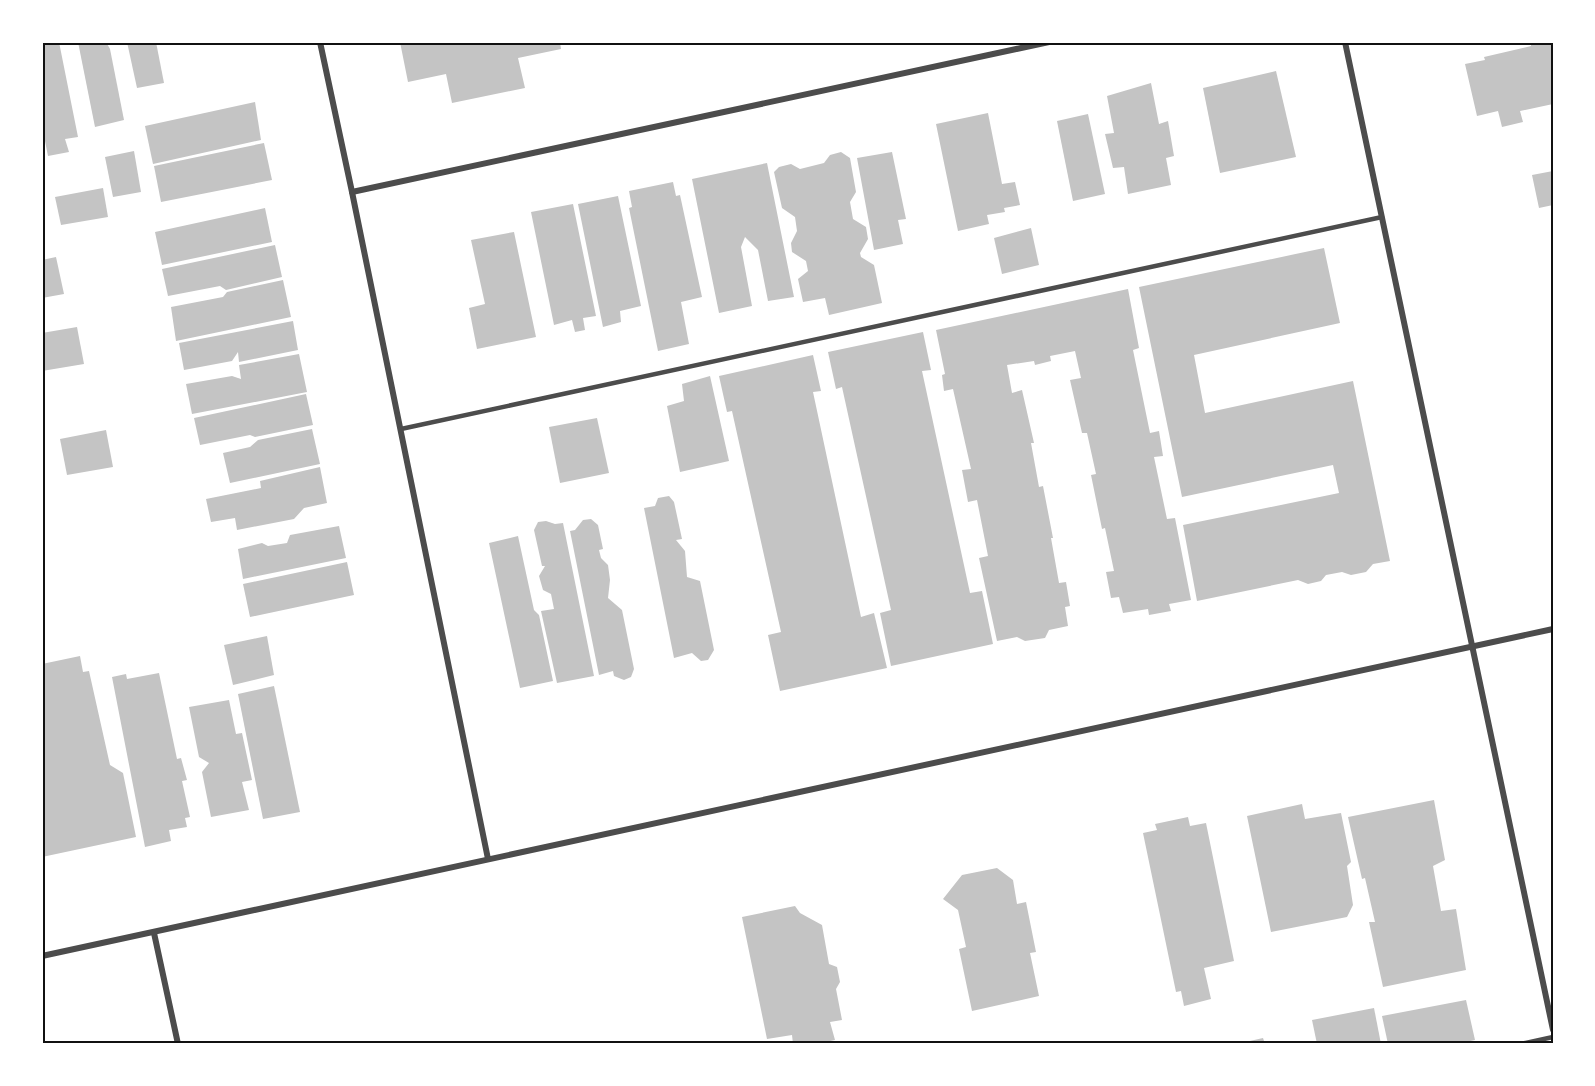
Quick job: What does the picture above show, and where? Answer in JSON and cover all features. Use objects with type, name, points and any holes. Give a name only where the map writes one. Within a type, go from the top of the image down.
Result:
[{"type":"street","points":[[320,42],[488,859]]},
{"type":"street","points":[[352,192],[1049,42]]},
{"type":"street","points":[[1346,42],[1553,1030]]},
{"type":"street","points":[[42,956],[1553,629]]},
{"type":"street","points":[[154,933],[178,1044]]},
{"type":"lane","points":[[401,429],[1382,217]]},
{"type":"lane","points":[[1521,1044],[1553,1037]]},
{"type":"building","points":[[42,42],[59,42],[78,137],[65,139],[69,152],[48,156],[42,126]]},
{"type":"building","points":[[78,42],[106,42],[110,49],[124,120],[95,127]]},
{"type":"building","points":[[127,42],[156,42],[164,83],[137,88]]},
{"type":"building","points":[[400,42],[560,42],[561,49],[518,58],[525,88],[452,103],[446,74],[408,82]]},
{"type":"building","points":[[1531,42],[1553,44],[1553,104],[1520,111],[1523,122],[1502,127],[1498,111],[1477,116],[1465,64],[1531,46]]},
{"type":"building","points":[[1276,71],[1296,157],[1220,173],[1203,88]]},
{"type":"building","points":[[1151,83],[1159,124],[1168,121],[1174,156],[1166,158],[1171,185],[1128,194],[1124,167],[1113,168],[1105,134],[1114,133],[1107,96]]},
{"type":"building","points":[[255,102],[261,140],[153,164],[145,126]]},
{"type":"building","points":[[988,113],[1002,184],[1015,182],[1020,205],[1004,208],[1005,212],[987,215],[989,224],[958,231],[936,124]]},
{"type":"building","points":[[1088,114],[1105,194],[1073,201],[1057,121]]},
{"type":"building","points":[[264,143],[272,180],[161,202],[154,166]]},
{"type":"building","points":[[134,151],[141,192],[113,197],[105,157]]},
{"type":"building","points":[[841,152],[850,158],[856,192],[850,202],[853,219],[866,227],[868,239],[860,253],[861,257],[874,265],[882,303],[829,315],[825,298],[803,302],[798,279],[808,271],[806,261],[792,252],[791,243],[797,231],[795,217],[782,208],[774,172],[779,167],[791,164],[800,169],[824,163],[830,155]]},
{"type":"building","points":[[892,152],[906,219],[898,220],[903,244],[874,250],[857,158]]},
{"type":"building","points":[[767,163],[794,297],[768,301],[758,250],[745,237],[741,247],[752,306],[719,313],[692,179]]},
{"type":"building","points":[[1553,171],[1553,205],[1539,208],[1532,175]]},
{"type":"building","points":[[673,182],[676,196],[680,195],[702,297],[681,302],[689,344],[658,351],[629,208],[632,207],[629,191]]},
{"type":"building","points":[[103,188],[108,217],[61,225],[55,197]]},
{"type":"building","points":[[618,196],[641,306],[620,311],[621,322],[603,327],[578,204]]},
{"type":"building","points":[[573,204],[596,316],[583,318],[585,330],[575,332],[572,320],[554,325],[531,212]]},
{"type":"building","points":[[265,208],[272,242],[162,265],[155,232]]},
{"type":"building","points":[[1031,228],[1039,265],[1002,274],[994,238]]},
{"type":"building","points":[[514,232],[536,337],[477,349],[469,308],[485,304],[471,240]]},
{"type":"building","points":[[275,245],[282,277],[226,290],[220,286],[168,296],[162,269]]},
{"type":"building","points":[[1324,248],[1340,323],[1194,355],[1205,413],[1353,381],[1390,561],[1373,564],[1366,572],[1351,575],[1342,572],[1326,575],[1321,581],[1308,584],[1298,580],[1197,601],[1183,525],[1339,493],[1333,465],[1182,497],[1139,287]]},
{"type":"building","points":[[56,257],[64,294],[42,298],[42,260]]},
{"type":"building","points":[[283,280],[291,317],[176,341],[171,307],[223,297],[227,292]]},
{"type":"building","points":[[1128,289],[1139,348],[1133,350],[1150,433],[1159,431],[1163,456],[1154,457],[1167,519],[1175,518],[1191,600],[1169,604],[1171,611],[1149,615],[1148,609],[1123,613],[1119,597],[1111,598],[1106,572],[1114,571],[1105,528],[1102,529],[1091,475],[1096,474],[1087,433],[1082,433],[1070,380],[1081,378],[1075,351],[1050,356],[1051,361],[1035,365],[1034,361],[1007,365],[1012,393],[1022,390],[1034,443],[1031,443],[1039,487],[1043,486],[1053,538],[1051,538],[1059,583],[1066,582],[1070,606],[1065,607],[1068,626],[1049,630],[1045,638],[1025,641],[1017,637],[997,641],[979,558],[988,556],[977,500],[968,502],[962,470],[971,469],[953,389],[944,391],[942,375],[945,374],[936,330]]},
{"type":"building","points":[[293,321],[298,350],[239,362],[238,352],[232,361],[184,370],[179,343]]},
{"type":"building","points":[[77,327],[84,364],[42,371],[42,333]]},
{"type":"building","points":[[923,332],[931,370],[922,371],[970,593],[982,591],[993,644],[891,666],[880,613],[891,610],[842,387],[836,389],[828,352]]},
{"type":"building","points":[[299,354],[307,392],[192,414],[186,384],[232,376],[241,379],[239,365]]},
{"type":"building","points":[[813,355],[821,391],[813,392],[861,617],[874,613],[887,668],[780,691],[768,635],[781,632],[732,411],[727,412],[719,376]]},
{"type":"building","points":[[710,376],[729,461],[680,472],[667,406],[684,401],[682,384]]},
{"type":"building","points":[[306,394],[313,425],[200,445],[194,418]]},
{"type":"building","points":[[597,418],[609,473],[560,483],[549,427]]},
{"type":"building","points":[[312,429],[320,464],[230,483],[223,453],[250,447],[258,440]]},
{"type":"building","points":[[106,430],[113,467],[67,475],[60,439]]},
{"type":"building","points":[[320,467],[327,503],[304,508],[294,519],[237,530],[235,518],[211,522],[206,499],[261,488],[260,481]]},
{"type":"building","points":[[669,496],[674,502],[682,539],[676,540],[685,551],[687,577],[700,581],[714,650],[708,660],[701,661],[692,653],[674,658],[644,508],[655,506],[658,498]]},
{"type":"building","points":[[591,519],[598,525],[603,549],[599,550],[601,558],[608,565],[610,580],[608,598],[622,610],[634,669],[631,677],[624,680],[614,676],[613,671],[599,675],[570,531],[575,530],[583,520]]},
{"type":"building","points":[[546,521],[555,524],[563,523],[594,676],[557,683],[541,611],[554,609],[551,594],[543,590],[539,576],[545,566],[542,566],[534,530],[538,522]]},
{"type":"building","points":[[339,526],[346,558],[243,579],[238,549],[262,543],[268,546],[287,543],[290,535]]},
{"type":"building","points":[[518,536],[534,610],[539,615],[553,681],[520,688],[489,543]]},
{"type":"building","points":[[347,562],[354,595],[250,617],[243,584]]},
{"type":"building","points":[[267,636],[274,675],[233,685],[224,645]]},
{"type":"building","points":[[80,656],[83,672],[89,671],[110,765],[123,773],[136,837],[42,857],[42,664]]},
{"type":"building","points":[[159,673],[177,759],[181,758],[187,780],[182,781],[190,817],[185,818],[187,827],[169,830],[171,841],[145,847],[112,677],[126,674],[127,679]]},
{"type":"building","points":[[274,686],[300,812],[263,819],[238,694]]},
{"type":"building","points":[[229,700],[236,734],[242,733],[252,780],[242,782],[249,810],[211,817],[202,772],[209,763],[199,757],[189,707]]},
{"type":"building","points":[[1434,800],[1445,860],[1433,866],[1441,911],[1456,909],[1466,970],[1383,987],[1369,922],[1375,922],[1365,878],[1362,879],[1348,817]]},
{"type":"building","points":[[1302,804],[1305,819],[1341,813],[1351,862],[1347,866],[1353,905],[1347,917],[1271,932],[1247,816]]},
{"type":"building","points":[[1188,817],[1190,826],[1206,823],[1234,961],[1204,968],[1211,999],[1184,1006],[1181,991],[1176,992],[1143,833],[1157,830],[1155,824]]},
{"type":"building","points":[[997,868],[1013,880],[1017,904],[1026,902],[1036,952],[1030,953],[1039,996],[972,1011],[959,949],[966,947],[958,910],[943,899],[962,875]]},
{"type":"building","points":[[795,906],[800,913],[822,925],[829,964],[837,967],[840,982],[836,989],[842,1020],[830,1022],[835,1040],[816,1044],[793,1044],[792,1035],[767,1039],[742,917]]},
{"type":"building","points":[[1466,1000],[1475,1040],[1457,1044],[1388,1044],[1382,1016]]},
{"type":"building","points":[[1374,1008],[1381,1044],[1317,1044],[1312,1020]]},
{"type":"building","points":[[1263,1038],[1265,1044],[1241,1043]]}]
